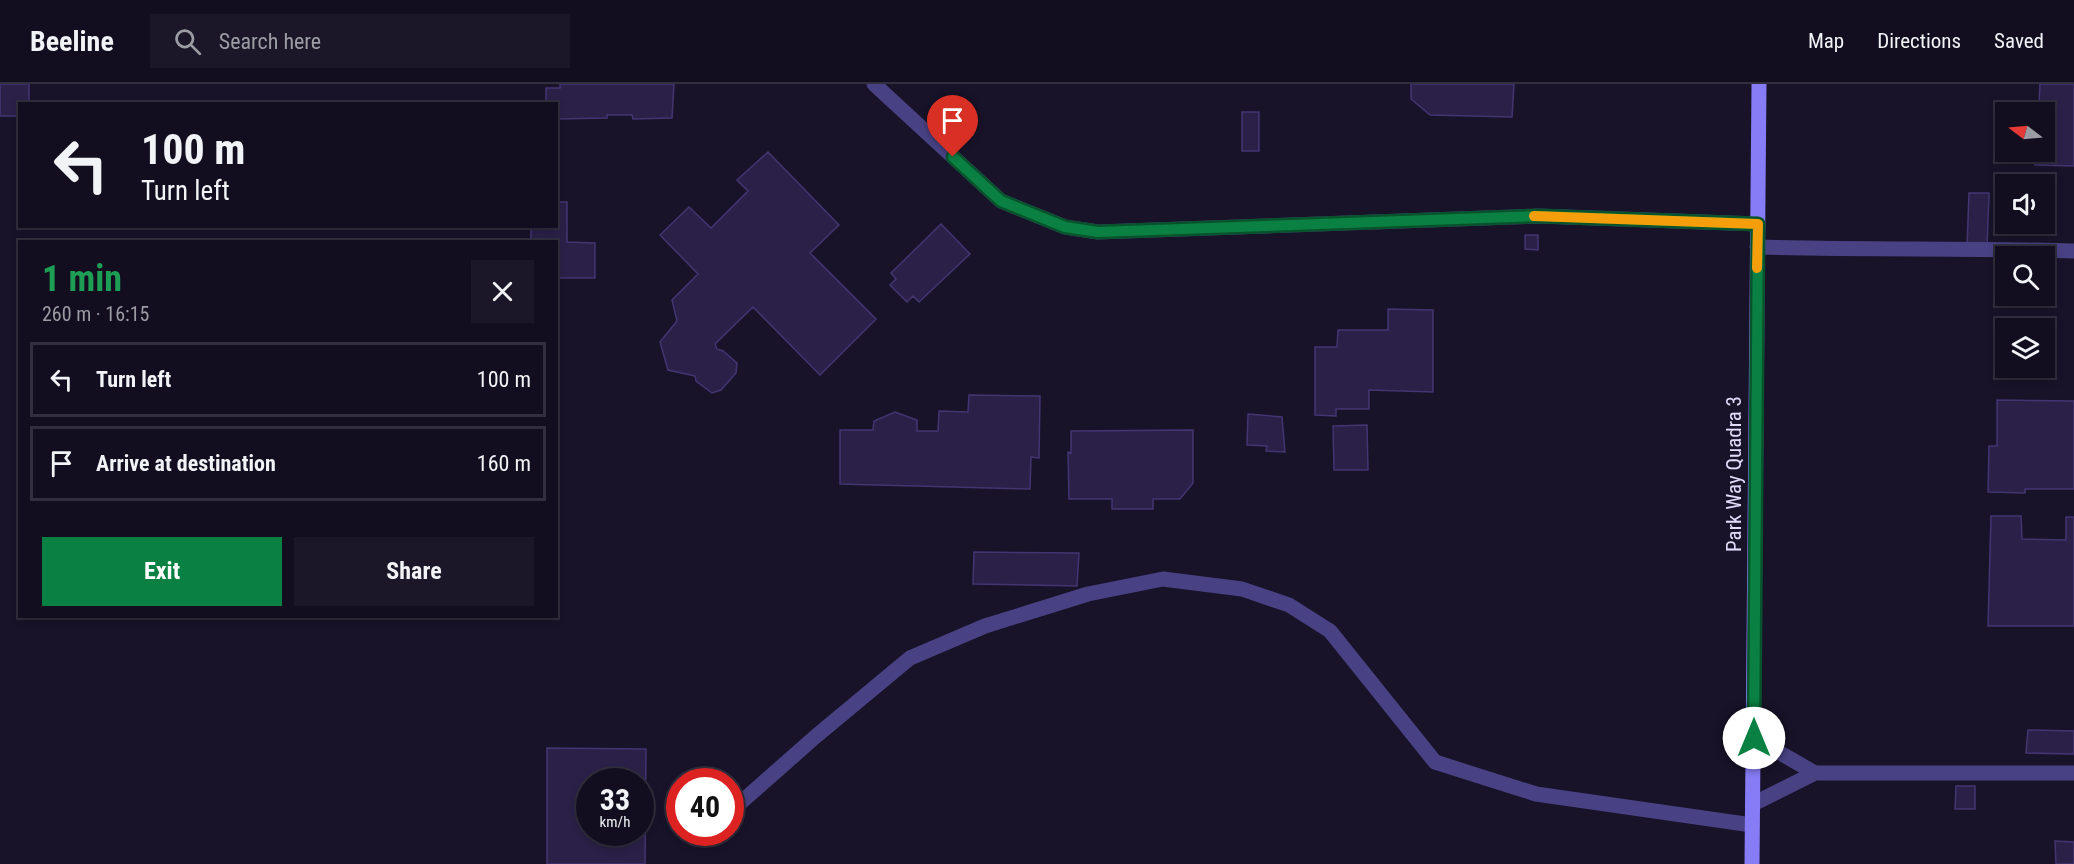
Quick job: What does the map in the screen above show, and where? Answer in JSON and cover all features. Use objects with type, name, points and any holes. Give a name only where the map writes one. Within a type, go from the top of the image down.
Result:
[{"type":"street","points":[[874,84],[1001,201],[1065,227],[1098,232],[1539,216],[1758,224]]},
{"type":"street","name":"Park Way Quadra 3","points":[[1752,864],[1759,84]]},
{"type":"street","points":[[1757,247],[2074,251]]},
{"type":"street","points":[[744,800],[814,737],[910,658],[985,626],[1078,597],[1163,579],[1242,589],[1289,605],[1330,631],[1435,762],[1536,794],[1752,825]]},
{"type":"street","points":[[1754,738],[1815,772]]},
{"type":"street","points":[[1753,804],[1815,772],[2074,773]]},
{"type":"building","points":[[0,84],[29,84],[29,102],[18,102],[18,116],[0,116]]},
{"type":"building","points":[[560,84],[674,84],[672,118],[633,119],[632,115],[607,115],[607,118],[558,119],[558,102],[546,102],[546,88],[560,88]]},
{"type":"building","points":[[1411,84],[1514,84],[1512,117],[1430,115],[1411,99]]},
{"type":"building","points":[[2040,84],[2074,84],[2074,166],[2035,165],[2035,162],[2055,162],[2055,102],[2039,102]]},
{"type":"building","points":[[1242,112],[1259,112],[1259,151],[1242,151]]},
{"type":"building","points":[[768,152],[839,225],[810,253],[876,319],[820,375],[753,307],[715,344],[717,349],[723,351],[737,363],[736,373],[721,390],[712,393],[696,381],[695,376],[668,370],[660,342],[677,321],[672,300],[698,274],[660,235],[689,207],[711,228],[748,191],[737,180]]},
{"type":"building","points":[[1969,193],[1989,193],[1987,248],[1967,247]]},
{"type":"building","points":[[558,202],[567,202],[567,242],[595,243],[595,278],[558,278],[558,240],[531,240],[531,228],[558,228]]},
{"type":"building","points":[[941,224],[970,254],[919,302],[913,296],[907,302],[890,285],[896,279],[891,273]]},
{"type":"building","points":[[1525,235],[1538,235],[1538,250],[1525,249]]},
{"type":"building","points":[[1388,309],[1433,310],[1433,392],[1369,390],[1369,409],[1336,409],[1336,416],[1315,415],[1315,347],[1337,347],[1338,330],[1388,330]]},
{"type":"building","points":[[969,395],[1040,396],[1039,458],[1031,457],[1030,489],[840,484],[840,430],[873,430],[874,421],[895,412],[917,420],[917,431],[938,431],[939,411],[968,412]]},
{"type":"building","points":[[1997,400],[2074,401],[2074,489],[2025,489],[2025,493],[1988,492],[1989,446],[1997,446]]},
{"type":"building","points":[[1248,414],[1282,417],[1285,452],[1266,451],[1267,446],[1247,445]]},
{"type":"building","points":[[1367,425],[1368,470],[1334,470],[1333,426]]},
{"type":"building","points":[[1193,430],[1193,483],[1180,499],[1153,499],[1153,509],[1112,509],[1112,499],[1069,499],[1068,452],[1071,453],[1071,431]]},
{"type":"building","points":[[1991,516],[2021,516],[2022,539],[2066,540],[2066,517],[2074,517],[2074,626],[1988,626]]},
{"type":"building","points":[[974,552],[1079,553],[1077,586],[973,584]]},
{"type":"building","points":[[2028,730],[2074,731],[2074,754],[2026,753]]},
{"type":"building","points":[[547,748],[646,749],[646,768],[576,768],[576,846],[645,846],[645,864],[547,864]]},
{"type":"building","points":[[1956,786],[1975,786],[1975,809],[1955,809]]},
{"type":"building","points":[[2055,841],[2074,842],[2074,864],[2056,864]]},
{"type":"slow traffic","points":[[1534,216],[1758,224],[1757,268]]},
{"type":"route","points":[[953,157],[1001,201],[1065,227],[1098,232],[1539,216],[1758,224],[1754,738]]}]
